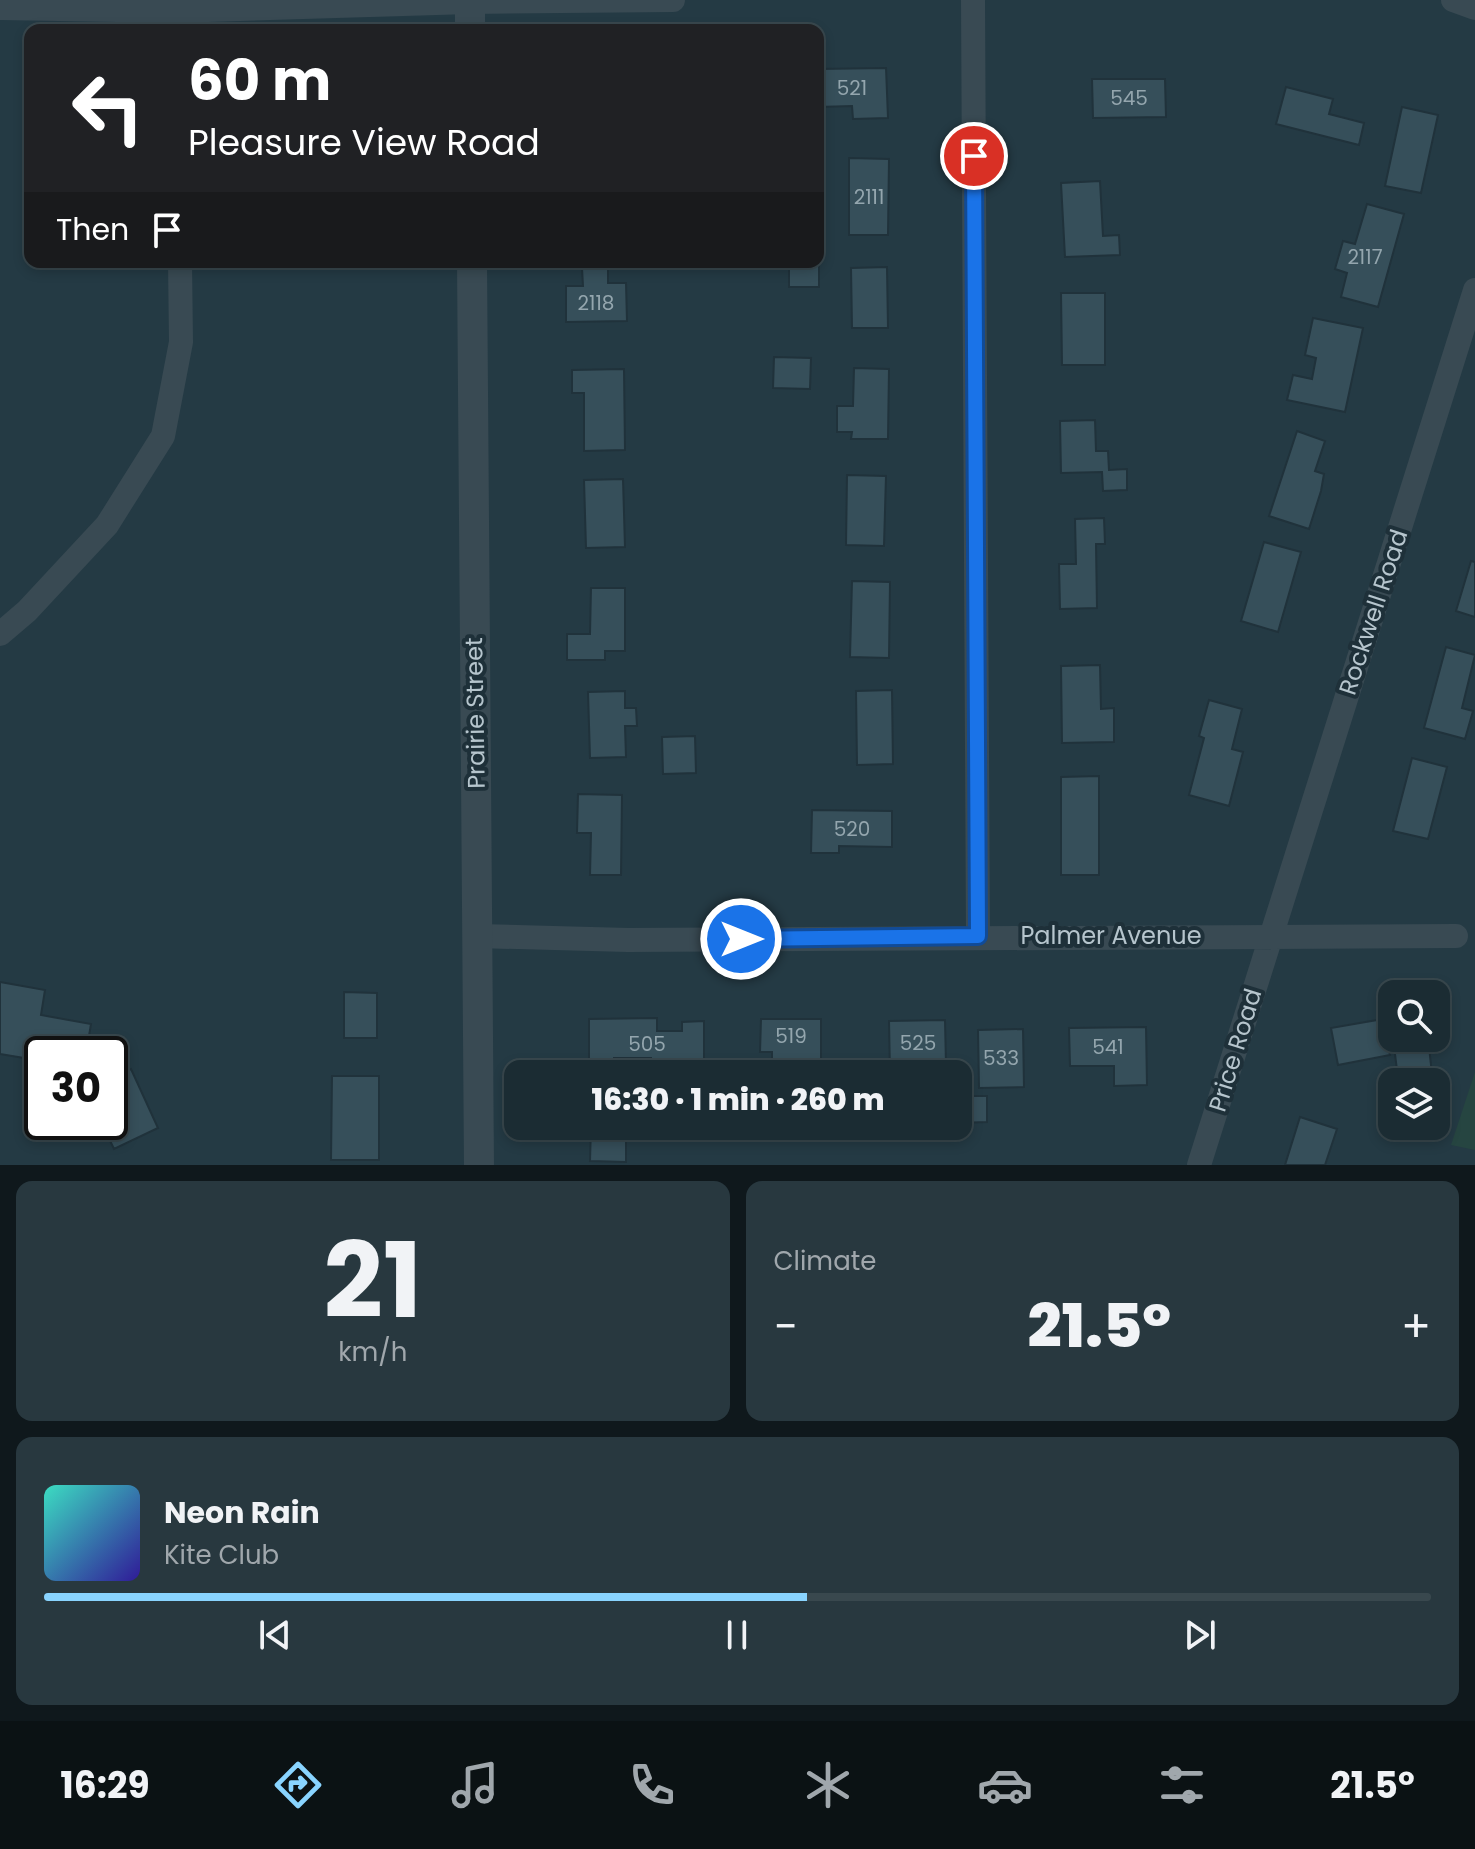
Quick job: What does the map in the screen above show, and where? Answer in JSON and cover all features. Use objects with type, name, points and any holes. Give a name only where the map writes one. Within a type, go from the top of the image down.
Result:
[{"type":"street","points":[[0,8],[176,21],[470,11],[673,0]]},
{"type":"street","points":[[973,0],[978,936]]},
{"type":"street","points":[[1453,0],[1475,8]]},
{"type":"street","points":[[0,634],[27,611],[107,525],[163,436],[181,342],[180,268]]},
{"type":"street","name":"Prairie Street","points":[[472,268],[479,1165]]},
{"type":"street","name":"Rockwell Road","points":[[1270,935],[1475,290]]},
{"type":"street","name":"Price Road","points":[[1199,1165],[1270,935]]},
{"type":"street","name":"Palmer Avenue","points":[[477,936],[628,940],[1456,936]]},
{"type":"green space","points":[[1475,1072],[1475,1150],[1451,1145]]},
{"type":"building","points":[[886,68],[888,118],[853,119],[852,106],[824,107],[824,69]]},
{"type":"building","points":[[1092,79],[1165,79],[1166,117],[1093,118]]},
{"type":"building","points":[[1286,87],[1333,99],[1329,114],[1364,123],[1359,145],[1276,124]]},
{"type":"building","points":[[1402,107],[1438,115],[1421,193],[1385,186]]},
{"type":"building","points":[[849,158],[889,159],[888,235],[849,235]]},
{"type":"building","points":[[1100,181],[1103,236],[1119,235],[1120,255],[1065,257],[1061,183]]},
{"type":"building","points":[[1367,204],[1404,214],[1378,307],[1341,297],[1347,273],[1335,269],[1343,241],[1355,244]]},
{"type":"building","points":[[887,267],[888,328],[852,328],[851,268]]},
{"type":"building","points":[[582,268],[608,268],[608,283],[626,283],[627,321],[566,322],[566,286],[583,286]]},
{"type":"building","points":[[789,268],[819,268],[819,287],[789,287]]},
{"type":"building","points":[[1061,293],[1105,293],[1105,365],[1062,365]]},
{"type":"building","points":[[1313,318],[1363,328],[1345,412],[1287,400],[1293,375],[1312,379],[1316,358],[1305,355]]},
{"type":"building","points":[[774,357],[811,358],[810,389],[773,388]]},
{"type":"building","points":[[854,368],[889,369],[888,439],[851,439],[852,432],[837,432],[837,406],[853,406]]},
{"type":"building","points":[[624,369],[625,450],[584,451],[584,393],[572,393],[572,370]]},
{"type":"building","points":[[1095,420],[1096,451],[1108,451],[1109,470],[1127,469],[1127,490],[1103,491],[1102,472],[1061,473],[1060,421]]},
{"type":"building","points":[[1297,431],[1325,441],[1315,471],[1324,474],[1321,491],[1309,529],[1269,516]]},
{"type":"building","points":[[847,475],[886,476],[884,546],[846,545]]},
{"type":"building","points":[[623,479],[625,547],[586,548],[584,480]]},
{"type":"building","points":[[1104,518],[1105,544],[1096,544],[1097,608],[1060,609],[1059,564],[1076,564],[1075,519]]},
{"type":"building","points":[[1264,542],[1301,552],[1278,632],[1241,621]]},
{"type":"building","points":[[1471,561],[1475,562],[1475,617],[1456,611]]},
{"type":"building","points":[[852,581],[890,582],[889,658],[850,657]]},
{"type":"building","points":[[591,588],[625,588],[625,651],[605,651],[605,660],[567,660],[567,634],[590,634]]},
{"type":"building","points":[[1446,647],[1475,655],[1462,708],[1473,711],[1465,739],[1424,728]]},
{"type":"building","points":[[1100,665],[1101,709],[1114,708],[1114,742],[1062,743],[1061,666]]},
{"type":"building","points":[[892,690],[893,764],[857,765],[856,691]]},
{"type":"building","points":[[625,691],[625,708],[636,708],[637,726],[625,726],[626,757],[590,758],[588,692]]},
{"type":"building","points":[[1209,700],[1242,709],[1232,749],[1243,752],[1229,806],[1189,795],[1204,738],[1199,736]]},
{"type":"building","points":[[695,736],[696,773],[663,774],[662,737]]},
{"type":"building","points":[[1412,758],[1447,767],[1428,839],[1393,831]]},
{"type":"building","points":[[1099,776],[1099,875],[1061,875],[1061,777]]},
{"type":"building","points":[[578,794],[622,795],[621,875],[590,875],[591,833],[577,833]]},
{"type":"building","points":[[812,810],[892,811],[892,847],[839,846],[839,853],[811,853]]},
{"type":"building","points":[[0,982],[45,990],[41,1015],[91,1024],[89,1036],[24,1036],[24,1058],[0,1054]]},
{"type":"building","points":[[344,992],[377,993],[377,1038],[344,1038]]},
{"type":"building","points":[[657,1018],[657,1031],[682,1031],[682,1022],[704,1021],[704,1060],[589,1060],[589,1019]]},
{"type":"building","points":[[761,1019],[821,1019],[821,1060],[772,1060],[772,1052],[760,1052]]},
{"type":"building","points":[[945,1020],[946,1060],[890,1060],[889,1021]]},
{"type":"building","points":[[1378,1020],[1378,1052],[1389,1052],[1390,1055],[1338,1065],[1331,1028]]},
{"type":"building","points":[[1146,1027],[1147,1085],[1114,1086],[1114,1066],[1070,1066],[1069,1028]]},
{"type":"building","points":[[1023,1029],[1024,1087],[979,1088],[978,1030]]},
{"type":"building","points":[[1395,1052],[1430,1052],[1431,1068],[1397,1068]]},
{"type":"building","points":[[131,1069],[158,1128],[114,1149],[110,1140],[128,1140],[128,1070]]},
{"type":"building","points":[[332,1076],[379,1076],[379,1160],[331,1160]]},
{"type":"building","points":[[972,1096],[987,1096],[987,1122],[972,1123]]},
{"type":"building","points":[[1300,1117],[1337,1129],[1325,1165],[1285,1165]]},
{"type":"building","points":[[591,1140],[626,1140],[626,1162],[590,1161]]},
{"type":"route","points":[[741,939],[978,936],[974,156]]}]
